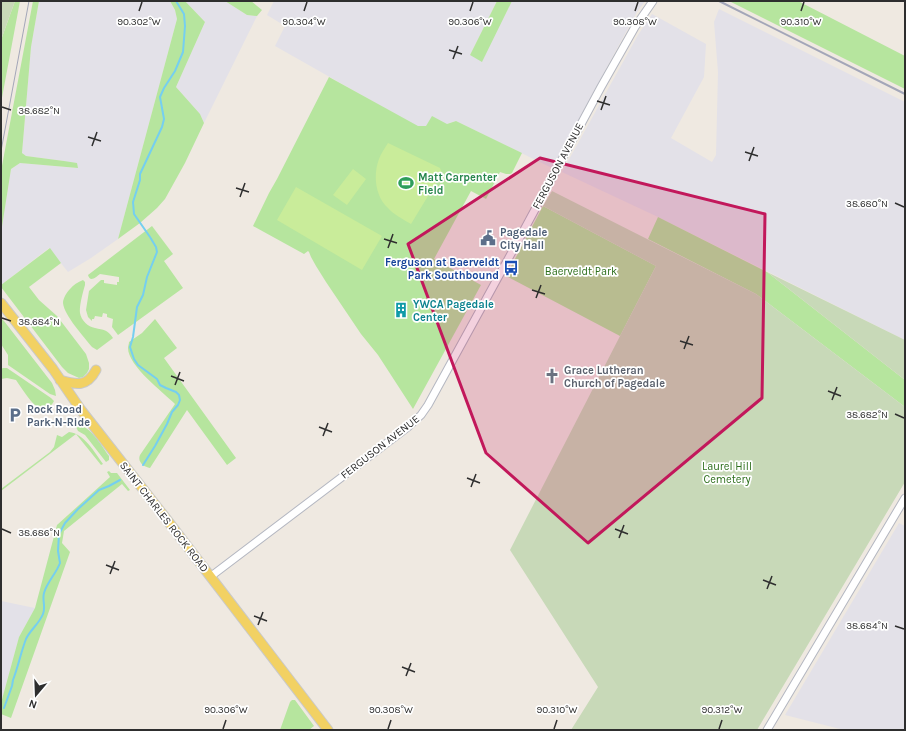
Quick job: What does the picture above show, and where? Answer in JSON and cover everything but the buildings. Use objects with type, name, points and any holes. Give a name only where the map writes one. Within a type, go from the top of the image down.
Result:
[{"type":"main road","name":"SAINT CHARLES ROCK ROAD","points":[[1,303],[81,410],[328,730]]},
{"type":"main road","points":[[60,380],[72,383],[82,383],[90,379],[96,370]]},
{"type":"street","name":"FERGUSON AVENUE","points":[[210,577],[408,427],[421,415],[428,405],[634,27],[653,1]]},
{"type":"street","points":[[767,730],[905,498]]},
{"type":"highlighted area","points":[[540,158],[765,214],[762,398],[588,543],[486,453],[408,244]]},
{"type":"shaded area","points":[[39,1],[170,1],[175,10],[177,19],[118,239],[68,272],[49,248],[1,285],[1,233],[11,169],[20,163],[77,168],[64,161],[26,156],[22,153],[31,47]]},
{"type":"shaded area","points":[[185,1],[225,1],[247,15],[257,16],[204,123],[200,114],[176,87],[205,22]]},
{"type":"shaded area","points":[[274,1],[497,1],[470,55],[482,61],[512,1],[645,1],[637,12],[552,168],[456,121],[447,124],[418,127],[275,46],[285,26],[267,15]]},
{"type":"shaded area","points":[[719,9],[905,102],[905,340],[658,217],[562,172],[638,35],[652,14],[706,44],[704,77],[671,138],[712,162],[716,155],[718,72],[714,22]]},
{"type":"shaded area","points":[[899,523],[905,526],[905,730],[844,730],[785,715]]},
{"type":"shaded area","points":[[1,601],[35,608],[19,637],[1,703]]},
{"type":"green space","points":[[1,1],[15,1],[1,40]]},
{"type":"green space","points":[[15,1],[20,1],[1,103],[1,40]]},
{"type":"green space","points":[[33,1],[39,1],[31,47],[22,153],[26,156],[77,163],[78,168],[20,163],[11,169],[1,233],[1,171]]},
{"type":"green space","points":[[170,1],[185,1],[205,22],[176,87],[200,114],[204,123],[185,163],[165,199],[140,223],[118,239],[177,19],[175,10]]},
{"type":"green space","points":[[225,1],[251,1],[262,10],[257,16],[247,15]]},
{"type":"green space","points":[[497,1],[512,1],[482,62],[470,55]]},
{"type":"green space","points":[[729,1],[798,1],[905,56],[905,89]]},
{"type":"green space","points":[[329,77],[418,126],[426,126],[432,116],[447,124],[456,121],[522,153],[512,173],[506,174],[500,172],[486,199],[471,191],[434,259],[481,285],[413,409],[378,355],[361,334],[326,282],[309,252],[308,251],[304,254],[253,226]]},
{"type":"green space","name":"Matt Carpenter Field","points":[[388,143],[440,168],[442,173],[411,224],[390,210],[380,198],[376,185],[377,165]]},
{"type":"green space","points":[[353,169],[366,179],[347,205],[333,195]]},
{"type":"green space","points":[[296,187],[382,236],[362,270],[277,220]]},
{"type":"green space","name":"Laurel Hill Cemetery","points":[[552,191],[756,294],[905,407],[905,482],[757,730],[571,730],[598,687],[510,550],[656,266],[543,206]]},
{"type":"green space","name":"Baerveldt Park","points":[[543,206],[656,266],[620,336],[506,276]]},
{"type":"green space","points":[[658,217],[767,272],[905,380],[905,407],[756,294],[648,239]]},
{"type":"green space","points":[[152,226],[173,254],[164,261],[183,288],[118,335],[112,327],[113,319],[107,317],[107,314],[103,313],[102,317],[95,316],[92,321],[88,317],[86,310],[89,291],[101,280],[104,280],[104,283],[117,285],[117,282],[119,282],[119,277],[100,274],[95,278],[90,279],[88,275]]},
{"type":"green space","points":[[50,248],[61,263],[29,287],[39,300],[57,316],[86,354],[89,369],[83,377],[79,378],[68,373],[62,367],[1,287],[1,285]]},
{"type":"green space","points":[[767,272],[905,340],[905,380]]},
{"type":"green space","points":[[83,280],[85,285],[80,310],[82,318],[85,323],[92,327],[105,330],[113,338],[97,350],[92,347],[75,326],[67,314],[63,303],[64,297],[69,290]]},
{"type":"green space","points":[[1,318],[52,383],[56,396],[50,394],[8,365],[8,355],[1,344]]},
{"type":"green space","points":[[155,319],[177,348],[164,358],[236,458],[227,465],[187,410],[150,468],[145,467],[139,460],[140,455],[175,404],[155,386],[134,363],[128,348],[129,342],[142,333]]},
{"type":"green space","points":[[7,368],[51,398],[54,401],[53,403],[46,408],[40,408],[35,405],[16,380],[7,378],[1,379],[1,369]]},
{"type":"green space","points":[[76,424],[91,432],[109,456],[109,460],[106,462],[85,435],[78,431]]},
{"type":"green space","points":[[69,432],[76,434],[1,491],[1,489],[50,452],[54,447],[57,435],[62,437]]},
{"type":"green space","points":[[76,434],[89,444],[103,464],[101,465]]},
{"type":"green space","points":[[109,471],[111,473],[117,473],[130,490],[128,491],[122,484],[64,531],[62,543],[70,552],[11,718],[1,714],[1,703],[19,637],[35,608],[57,525],[110,477],[107,472]]},
{"type":"green space","points":[[292,700],[295,700],[314,726],[309,730],[280,730]]},
{"type":"waterway","points":[[143,465],[180,400],[179,395],[176,392],[160,385],[157,379],[138,365],[134,359],[130,347],[133,337],[137,307],[143,295],[147,277],[157,252],[156,247],[150,237],[134,214],[133,202],[140,180],[140,174],[162,127],[164,119],[160,97],[175,71],[183,52],[185,26],[184,14],[176,1]]},
{"type":"waterway","points":[[4,708],[26,639],[43,614],[44,593],[60,563],[58,551],[59,534],[65,523],[99,490],[120,480]]},
{"type":"tram line","points":[[1,151],[29,1]]},
{"type":"railway","points":[[719,1],[905,94]]},
{"type":"place","name":"Matt Carpenter Field","points":[[406,183]]},
{"type":"place","name":"Pagedale City Hall","points":[[488,238]]},
{"type":"place","name":"Ferguson at Baerveldt Park Southbound","points":[[511,268]]},
{"type":"place","name":"YWCA Pagedale Center","points":[[401,310]]},
{"type":"place","name":"Grace Lutheran Church of Pagedale","points":[[552,376]]},
{"type":"place","name":"Rock Road Park-N-Ride","points":[[15,415]]}]
